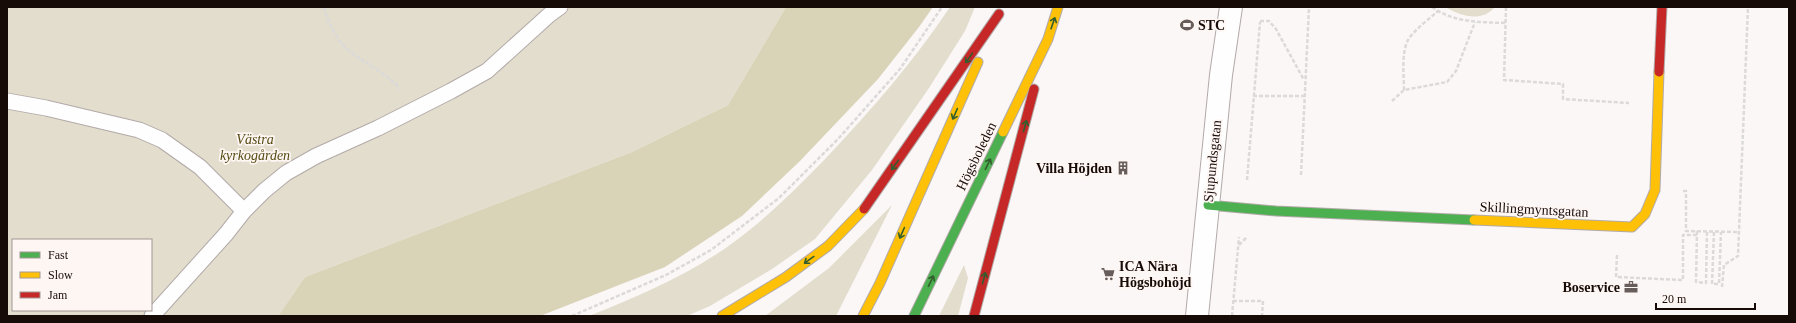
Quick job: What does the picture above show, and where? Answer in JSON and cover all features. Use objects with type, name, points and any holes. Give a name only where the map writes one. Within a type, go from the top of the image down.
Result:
[{"type":"main road","name":"Högsboleden","points":[[914,316],[1048,39],[1058,7]]},
{"type":"main road","name":"Skillingmyntsgatan","points":[[1208,206],[1243,209],[1632,227],[1645,214],[1655,190],[1662,7]]},
{"type":"main road","points":[[722,316],[786,277],[828,246],[860,213],[1001,11]]},
{"type":"main road","points":[[863,316],[880,283],[1001,11]]},
{"type":"main road","points":[[974,316],[1048,39]]},
{"type":"street","name":"Sjupundsgatan","points":[[1197,316],[1220,74],[1230,7]]},
{"type":"lane","points":[[152,316],[226,234],[244,211],[264,191],[286,173],[316,156],[451,92],[488,71],[549,15],[560,7]]},
{"type":"lane","points":[[7,101],[99,120],[145,132],[162,140],[200,167],[244,211]]},
{"type":"path","points":[[324,7],[334,33],[342,43],[349,50],[382,72],[399,88]]},
{"type":"path","points":[[572,316],[666,275],[704,253],[779,198],[838,139],[900,69],[942,7]]},
{"type":"path","points":[[1301,175],[1308,7]]},
{"type":"path","points":[[1432,7],[1453,18],[1475,22],[1506,22]]},
{"type":"path","points":[[1506,7],[1504,80],[1563,84],[1563,99],[1634,103]]},
{"type":"path","points":[[1722,287],[1724,265],[1738,256],[1748,7]]},
{"type":"path","points":[[1404,90],[1405,48],[1408,41],[1412,35],[1438,11]]},
{"type":"path","points":[[1232,316],[1261,14]]},
{"type":"path","points":[[1260,22],[1269,21],[1276,29],[1305,81]]},
{"type":"path","points":[[1392,101],[1404,90],[1447,82],[1456,71],[1475,22]]},
{"type":"path","points":[[1253,96],[1305,96]]},
{"type":"path","points":[[1685,218],[1686,231],[1739,232]]},
{"type":"path","points":[[1697,231],[1696,282],[1706,283],[1707,232]]},
{"type":"path","points":[[1714,232],[1712,284],[1719,284],[1721,232]]},
{"type":"path","points":[[1616,278],[1683,280],[1683,235],[1697,235]]},
{"type":"path","points":[[1233,300],[1263,301],[1262,316]]},
{"type":"green space","name":"Västra kyrkogården","points":[[7,7],[786,7],[728,105],[632,152],[305,277],[278,316],[7,316]]},
{"type":"green space","points":[[950,7],[975,7],[965,31],[929,88],[872,170],[815,239],[772,269],[710,306],[687,316],[589,316],[664,284],[717,254],[759,222],[828,156],[861,120],[922,46]]},
{"type":"green space","points":[[1445,7],[1495,7],[1484,15],[1471,16],[1458,13]]},
{"type":"green space","points":[[892,205],[836,316],[765,316],[829,268]]},
{"type":"green space","points":[[964,265],[968,278],[958,316],[939,316]]},
{"type":"shaded area","points":[[786,7],[933,7],[878,79],[800,161],[742,216],[665,267],[540,316],[278,316],[305,277],[632,152],[728,105]]},
{"type":"traffic: fast","points":[[914,316],[1003,132]]},
{"type":"traffic: fast","points":[[1208,205],[1276,211],[1474,220]]},
{"type":"traffic: slow","points":[[1003,132],[1048,39],[1058,7]]},
{"type":"traffic: slow","points":[[863,316],[880,283],[978,62]]},
{"type":"traffic: slow","points":[[1474,220],[1632,227],[1645,214],[1655,190],[1659,72]]},
{"type":"traffic: slow","points":[[722,316],[786,277],[828,246],[864,209]]},
{"type":"traffic: jam","points":[[1659,72],[1662,7]]},
{"type":"traffic: jam","points":[[864,209],[999,14]]},
{"type":"traffic: jam","points":[[974,316],[1034,89]]},
{"type":"place","name":"STC","points":[[1187,25]]},
{"type":"place","name":"Villa Höjden","points":[[1123,168]]},
{"type":"place","name":"ICA Nära Högsbohöjd","points":[[1108,274]]},
{"type":"place","name":"Boservice","points":[[1631,287]]}]
